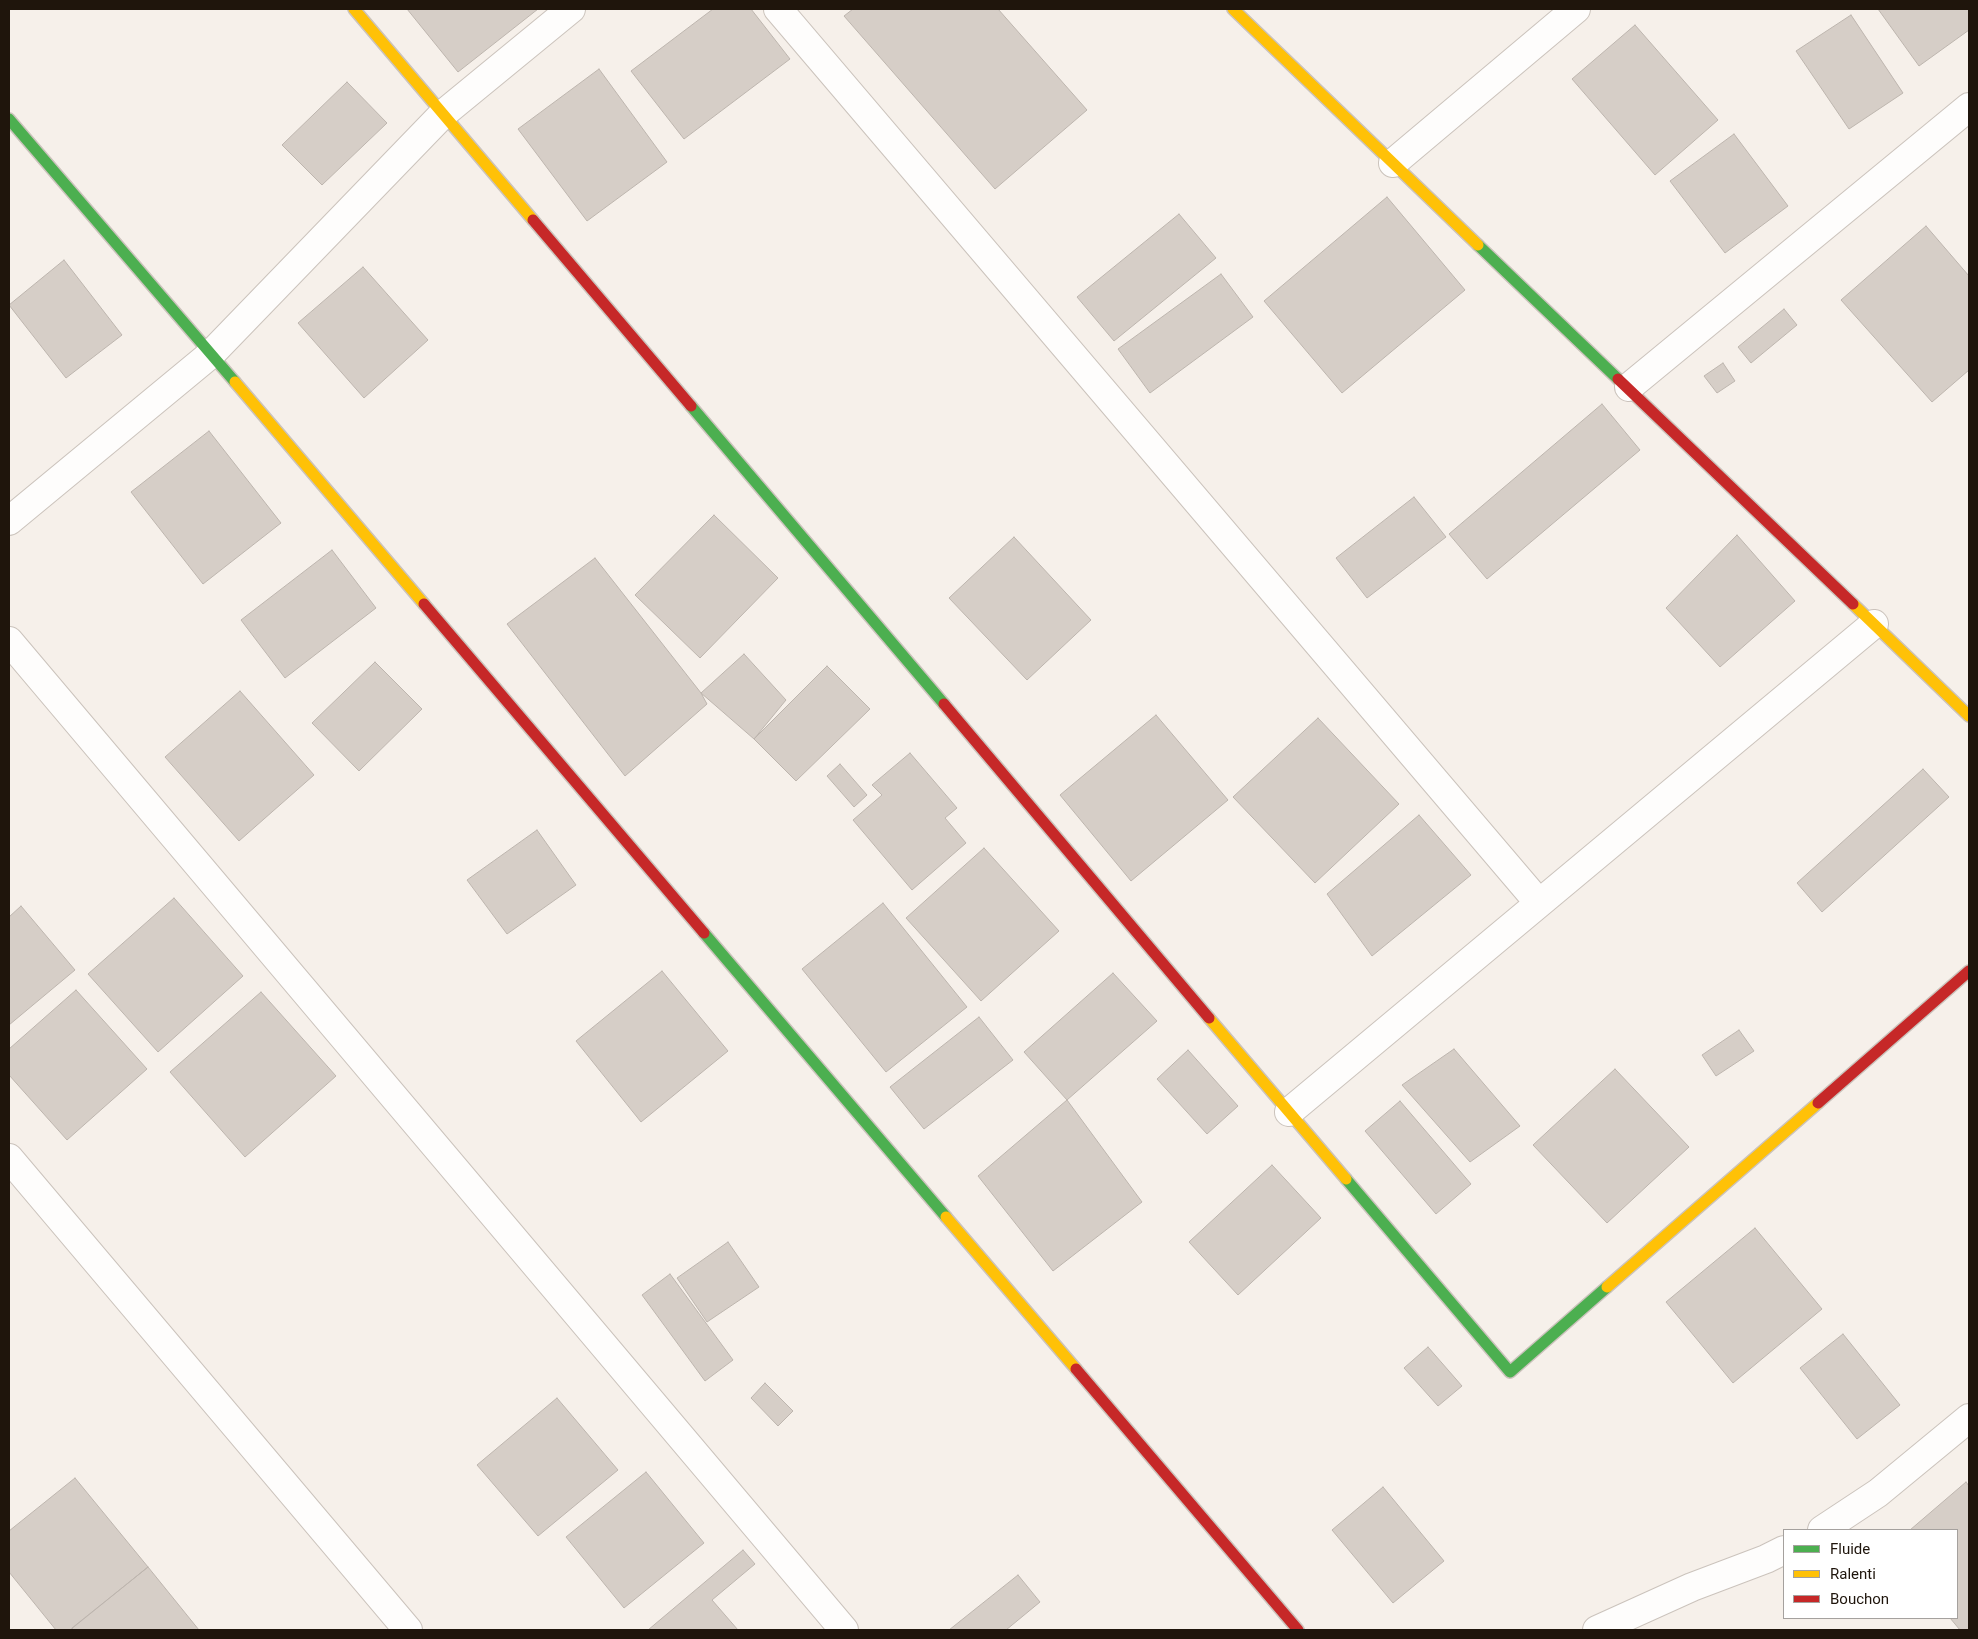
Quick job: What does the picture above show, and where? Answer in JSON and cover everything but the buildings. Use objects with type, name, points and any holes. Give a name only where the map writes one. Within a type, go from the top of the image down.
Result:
[{"type":"street","points":[[354,9],[1510,1372],[1969,971]]},
{"type":"street","points":[[9,521],[211,354],[443,114],[571,9]]},
{"type":"street","points":[[778,9],[1539,903]]},
{"type":"street","points":[[1233,9],[1629,387],[1969,716]]},
{"type":"street","points":[[1393,163],[1576,9]]},
{"type":"street","points":[[1629,387],[1969,107]]},
{"type":"street","points":[[9,119],[1298,1630]]},
{"type":"street","points":[[1289,1112],[1874,624]]},
{"type":"street","points":[[9,641],[844,1630]]},
{"type":"street","points":[[9,1158],[408,1630]]},
{"type":"street","points":[[1824,1529],[1878,1493],[1969,1418]]},
{"type":"street","points":[[1597,1630],[1692,1587],[1766,1559],[1783,1550]]},
{"type":"traffic: fast","points":[[9,119],[235,382]]},
{"type":"traffic: fast","points":[[1478,245],[1618,379]]},
{"type":"traffic: fast","points":[[691,406],[944,704]]},
{"type":"traffic: fast","points":[[704,933],[946,1217]]},
{"type":"traffic: fast","points":[[1346,1179],[1510,1372],[1607,1287]]},
{"type":"traffic: slow","points":[[354,9],[533,220]]},
{"type":"traffic: slow","points":[[1233,9],[1478,245]]},
{"type":"traffic: slow","points":[[235,382],[424,604]]},
{"type":"traffic: slow","points":[[1853,604],[1969,716]]},
{"type":"traffic: slow","points":[[1209,1018],[1346,1179]]},
{"type":"traffic: slow","points":[[1607,1287],[1818,1103]]},
{"type":"traffic: slow","points":[[946,1217],[1076,1369]]},
{"type":"traffic: jam","points":[[533,220],[691,406]]},
{"type":"traffic: jam","points":[[1618,379],[1853,604]]},
{"type":"traffic: jam","points":[[424,604],[704,933]]},
{"type":"traffic: jam","points":[[944,704],[1209,1018]]},
{"type":"traffic: jam","points":[[1818,1103],[1969,971]]},
{"type":"traffic: jam","points":[[1076,1369],[1298,1630]]}]
